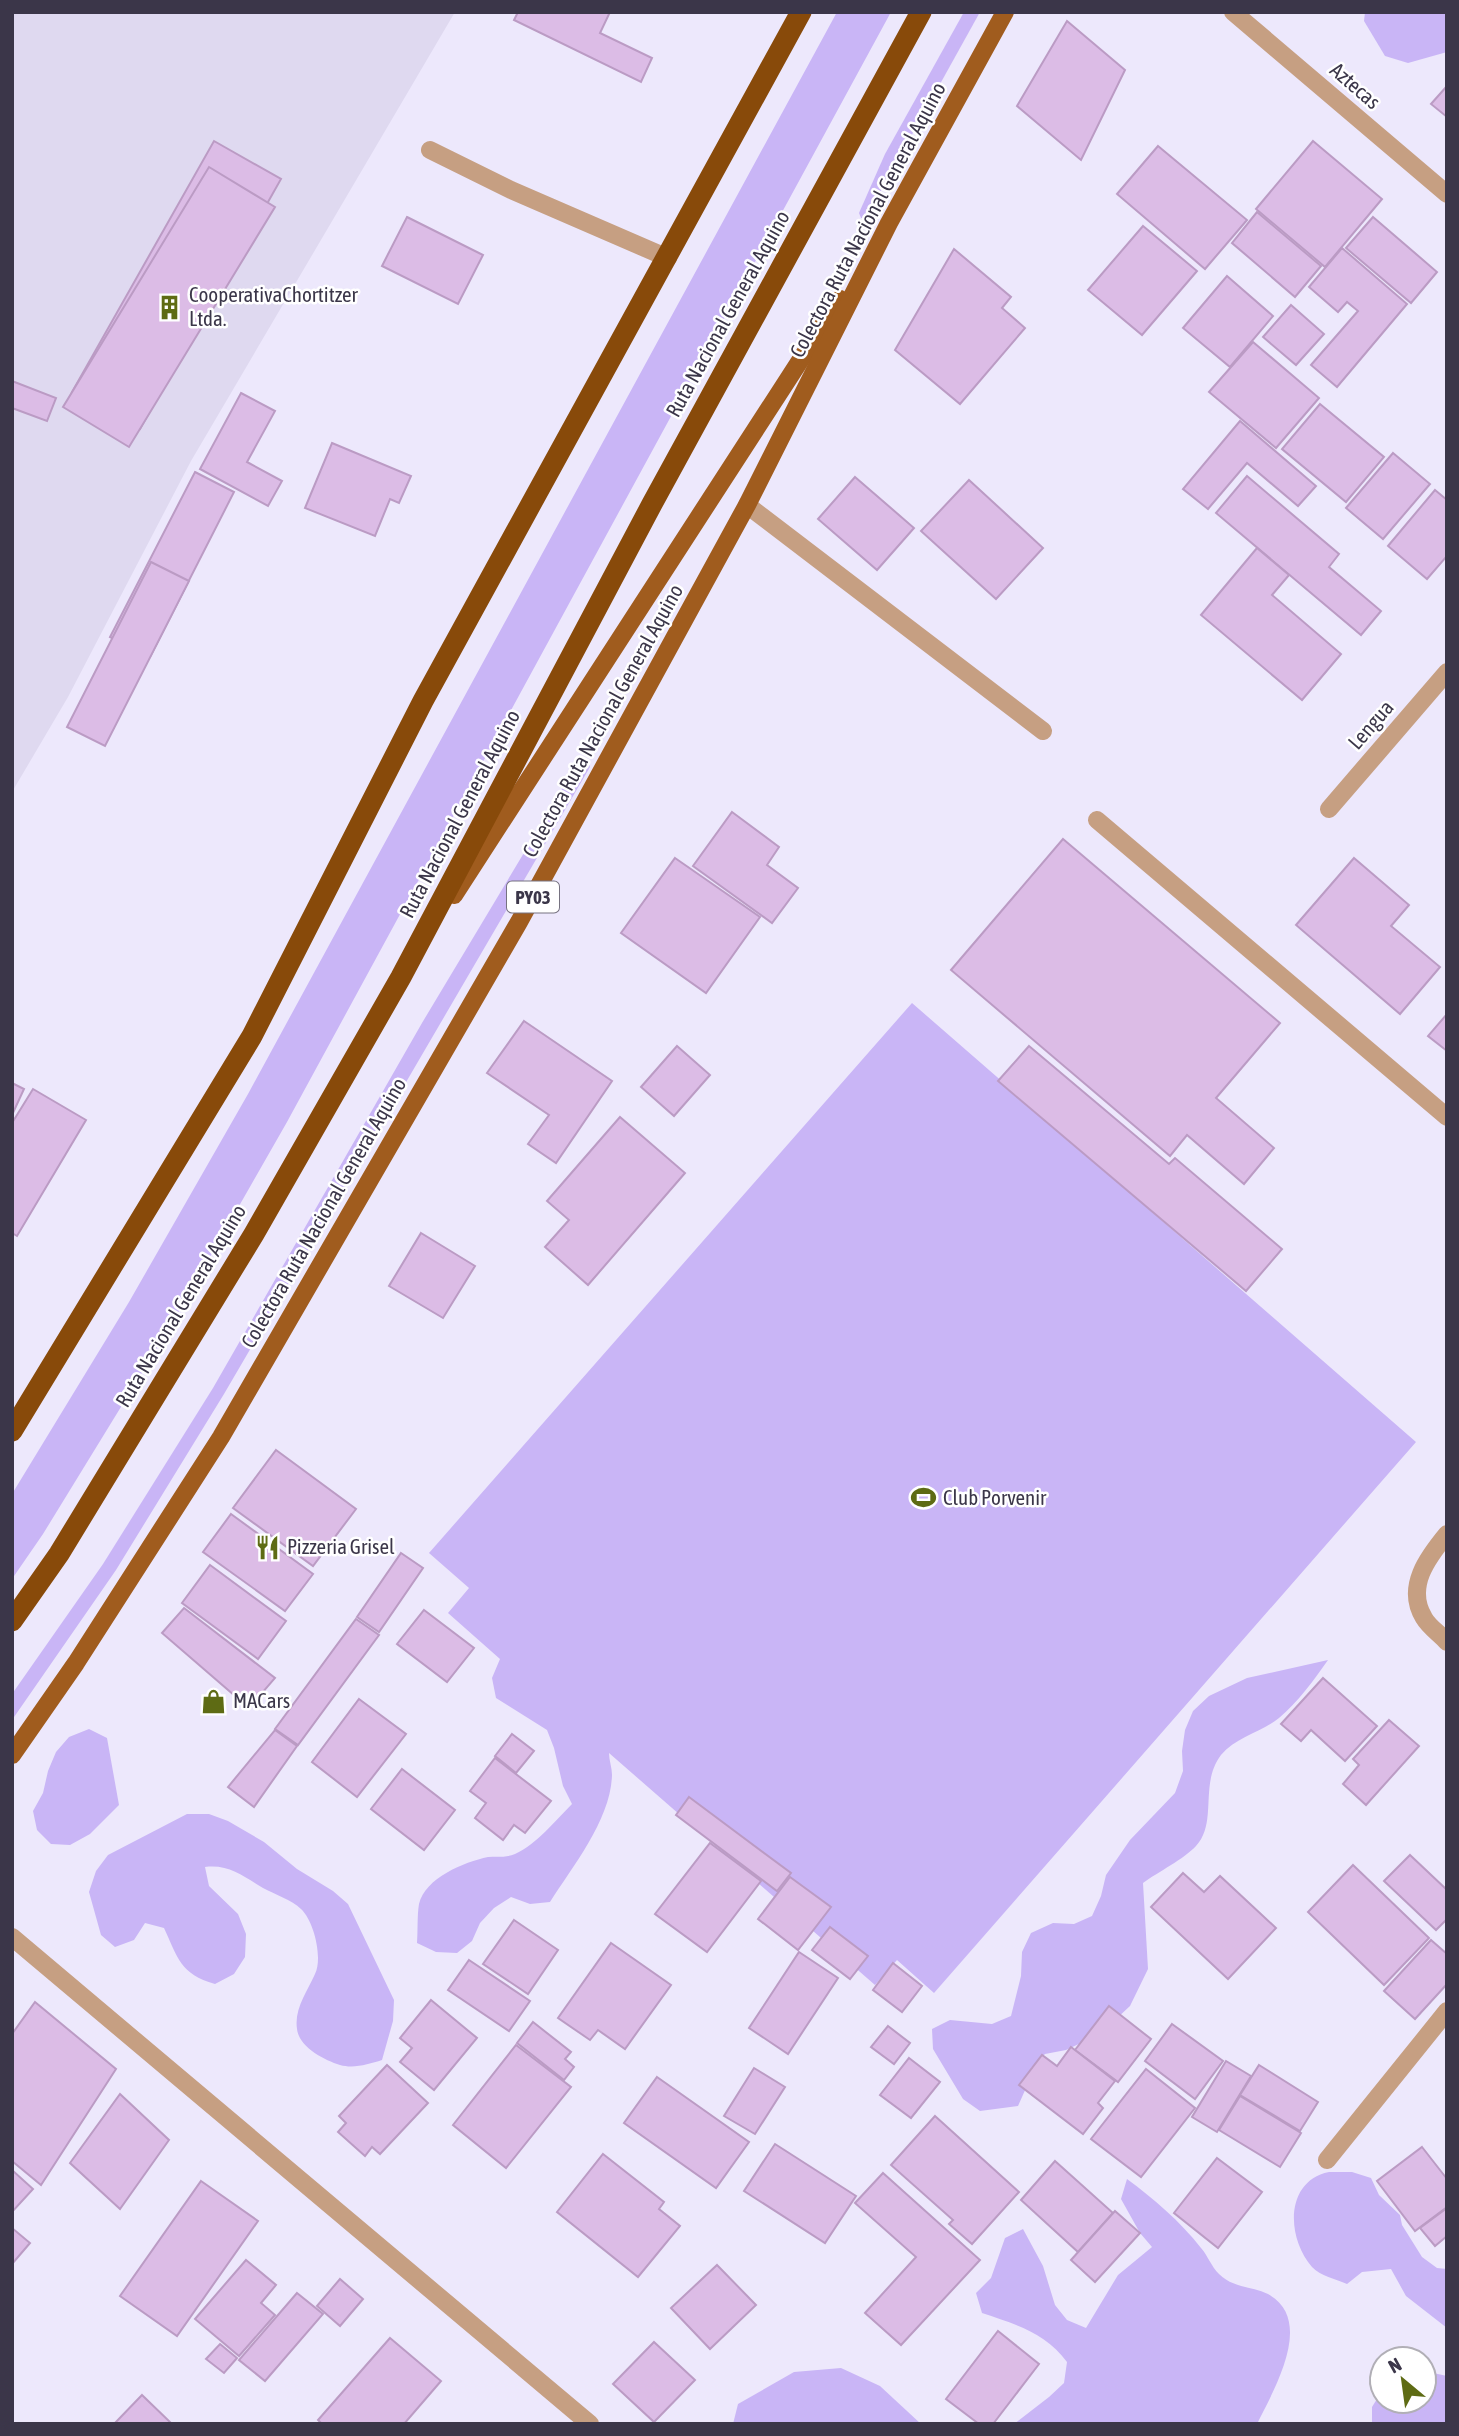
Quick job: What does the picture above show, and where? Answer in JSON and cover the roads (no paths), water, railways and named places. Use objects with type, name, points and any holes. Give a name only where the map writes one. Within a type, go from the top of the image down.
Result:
[{"type":"highway","points":[[12,1431],[252,1036],[424,701],[801,12]]},
{"type":"highway","name":"Ruta Nacional General Aquino","points":[[12,1621],[58,1554],[247,1246],[401,977],[652,504],[921,12]]},
{"type":"main road","name":"Colectora Ruta Nacional General Aquino","points":[[12,1755],[76,1663],[228,1425],[519,922],[747,505],[889,223],[1005,12]]},
{"type":"main road","points":[[401,977],[889,223]]},
{"type":"street","name":"Aztecas","points":[[1233,12],[1447,194]]},
{"type":"street","points":[[430,150],[511,190],[668,258]]},
{"type":"street","points":[[747,505],[1043,731]]},
{"type":"street","name":"Lengua","points":[[1329,809],[1447,672]]},
{"type":"street","points":[[1097,820],[1447,1117]]},
{"type":"street","points":[[1447,1534],[1426,1559],[1416,1591],[1423,1617],[1447,1642]]},
{"type":"street","points":[[12,1937],[590,2424]]},
{"type":"street","points":[[1327,2160],[1447,2011]]},
{"type":"place","name":"CooperativaChortitzer Ltda.","points":[[169,307]]},
{"type":"place","name":"Club Porvenir","points":[[923,1498]]},
{"type":"place","name":"Pizzeria Grisel","points":[[267,1547]]},
{"type":"place","name":"MACars","points":[[213,1701]]}]
